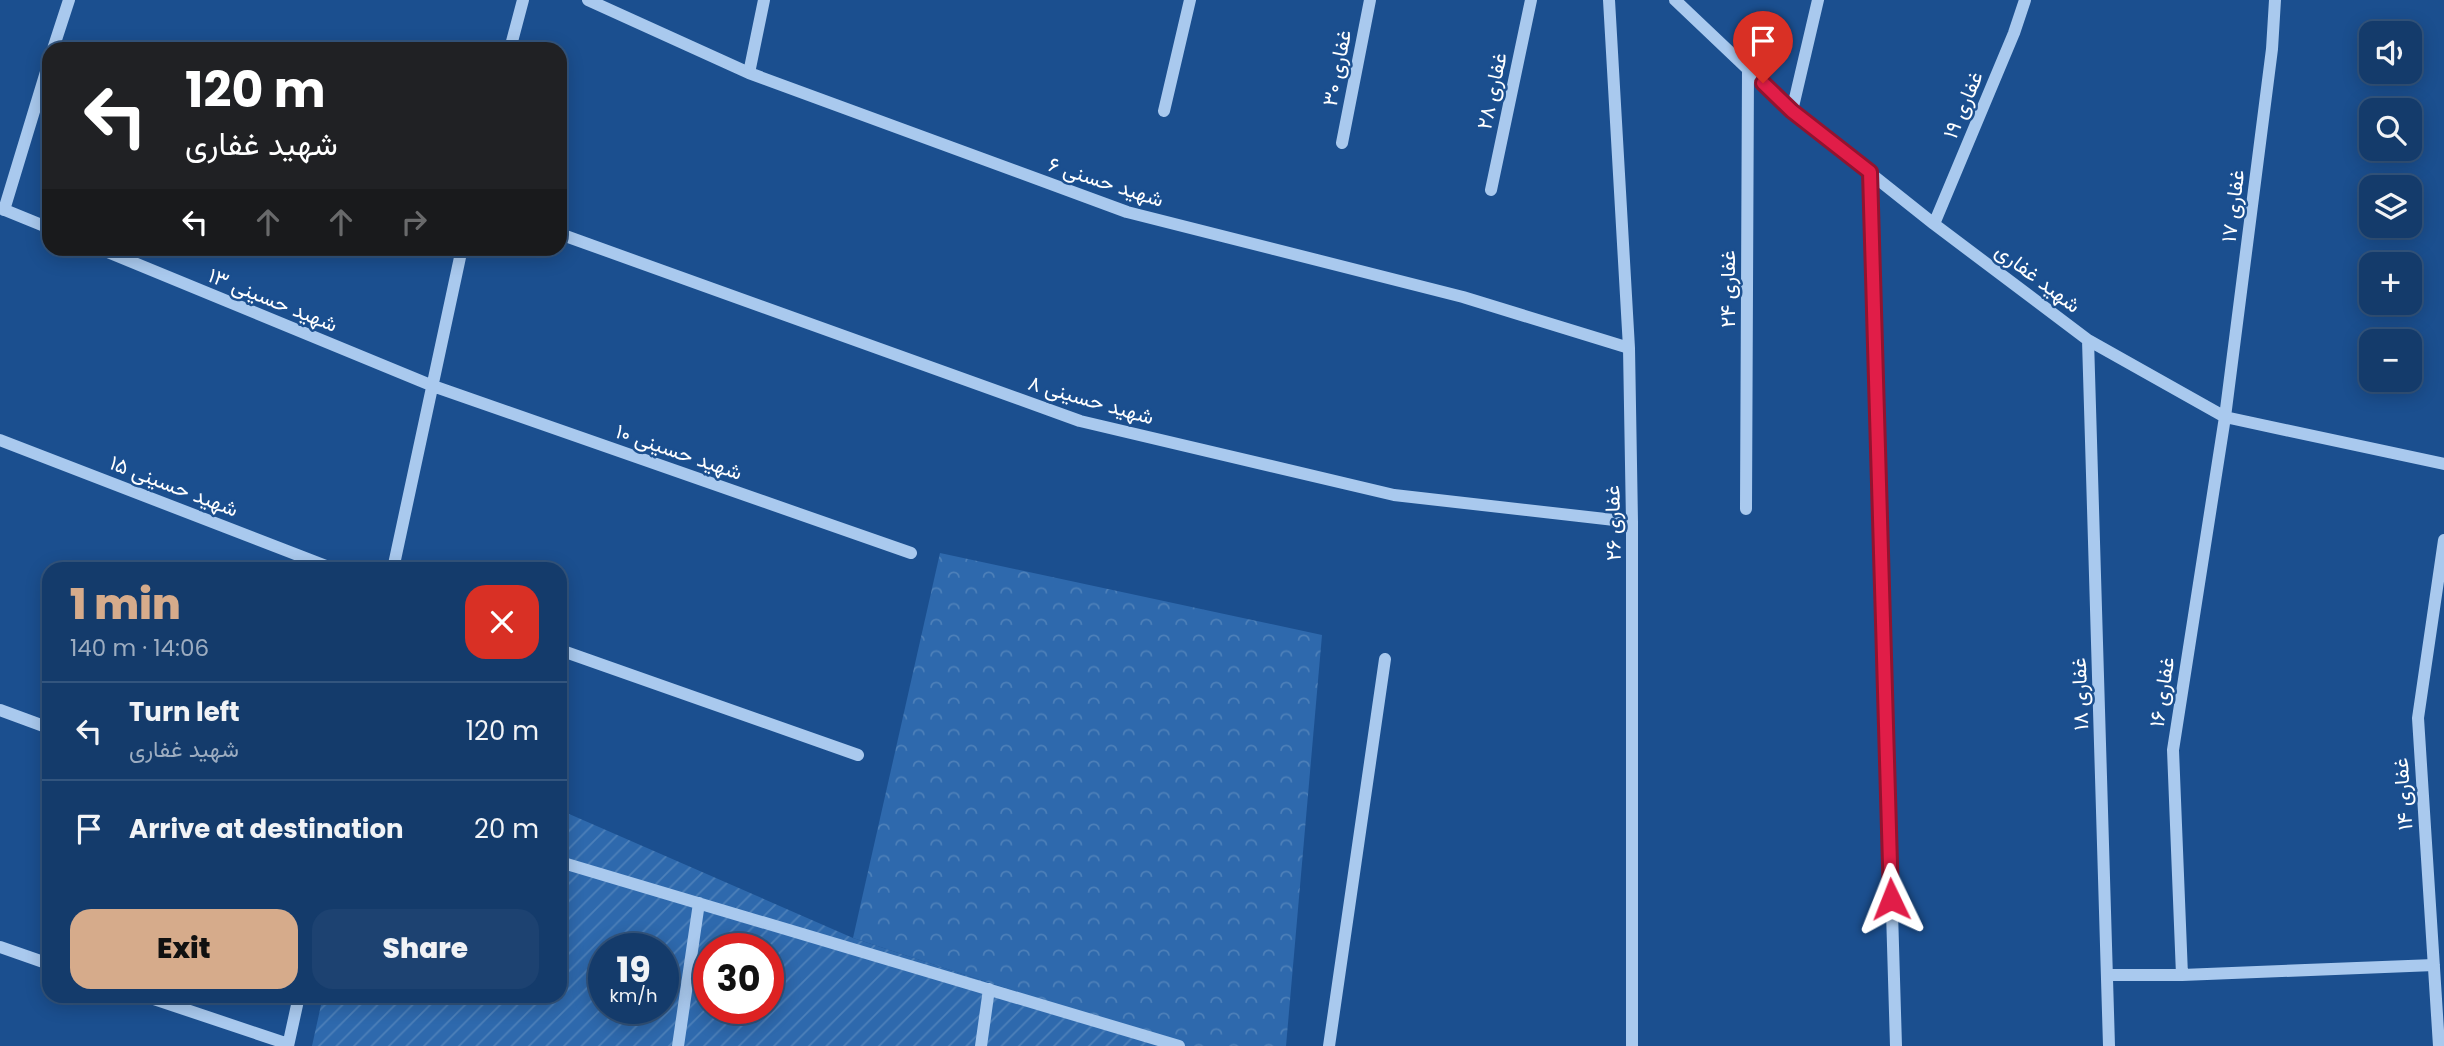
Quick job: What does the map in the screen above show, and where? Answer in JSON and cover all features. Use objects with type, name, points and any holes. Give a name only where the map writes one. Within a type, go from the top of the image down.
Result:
[{"type":"street","points":[[55,42],[69,0]]},
{"type":"street","points":[[512,42],[523,0]]},
{"type":"street","name":"شهید حسنی ۶","points":[[588,0],[749,74],[1127,212],[1463,297],[1629,348]]},
{"type":"street","points":[[749,74],[764,0]]},
{"type":"street","points":[[1164,111],[1190,0]]},
{"type":"street","name":"غفاری ۳۰","points":[[1342,143],[1370,0]]},
{"type":"street","name":"غفاری ۲۸","points":[[1491,190],[1531,0]]},
{"type":"street","name":"غفاری ۲۶","points":[[1609,0],[1629,348],[1632,522],[1632,1046]]},
{"type":"street","name":"شهید غفاری","points":[[1675,0],[1792,111],[1934,224],[2088,340],[2225,417],[2444,464]]},
{"type":"street","points":[[1792,111],[1818,0]]},
{"type":"street","name":"غفاری ۱۹","points":[[1934,224],[2014,33],[2025,0]]},
{"type":"street","name":"غفاری ۱۷","points":[[2225,417],[2272,49],[2275,0]]},
{"type":"street","name":"غفاری ۲۴","points":[[1746,509],[1748,70]]},
{"type":"street","points":[[42,84],[2,209],[42,225]]},
{"type":"street","points":[[1870,172],[1896,1046]]},
{"type":"street","name":"شهید حسینی ۸","points":[[567,237],[1080,421],[1394,495],[1632,522]]},
{"type":"street","name":"شهید حسینی ۱۳","points":[[117,256],[433,386]]},
{"type":"street","points":[[395,562],[460,256]]},
{"type":"street","name":"غفاری ۱۸","points":[[2088,340],[2109,1046]]},
{"type":"street","name":"شهید حسینی ۱۰","points":[[433,386],[911,554]]},
{"type":"street","name":"غفاری ۱۶","points":[[2182,975],[2173,750],[2225,417]]},
{"type":"street","name":"شهید حسینی ۱۵","points":[[0,440],[316,562]]},
{"type":"street","name":"غفاری ۱۴","points":[[2439,1046],[2418,718],[2444,540]]},
{"type":"street","points":[[567,652],[858,755]]},
{"type":"street","points":[[1329,1046],[1385,659]]},
{"type":"street","points":[[0,710],[42,725]]},
{"type":"street","points":[[567,864],[1179,1046]]},
{"type":"street","points":[[678,1046],[699,903]]},
{"type":"street","points":[[0,947],[42,962]]},
{"type":"street","points":[[2108,975],[2182,975],[2434,965]]},
{"type":"street","points":[[981,1046],[989,989]]},
{"type":"street","points":[[165,1003],[288,1045],[297,1003]]},
{"type":"green space","points":[[940,553],[1322,635],[1286,1046],[1181,1046],[853,938]]},
{"type":"green space","points":[[567,813],[853,938],[1181,1046],[312,1046],[321,1003],[567,1003]]},
{"type":"route","points":[[1763,83],[1792,111],[1870,172],[1891,899]]}]
